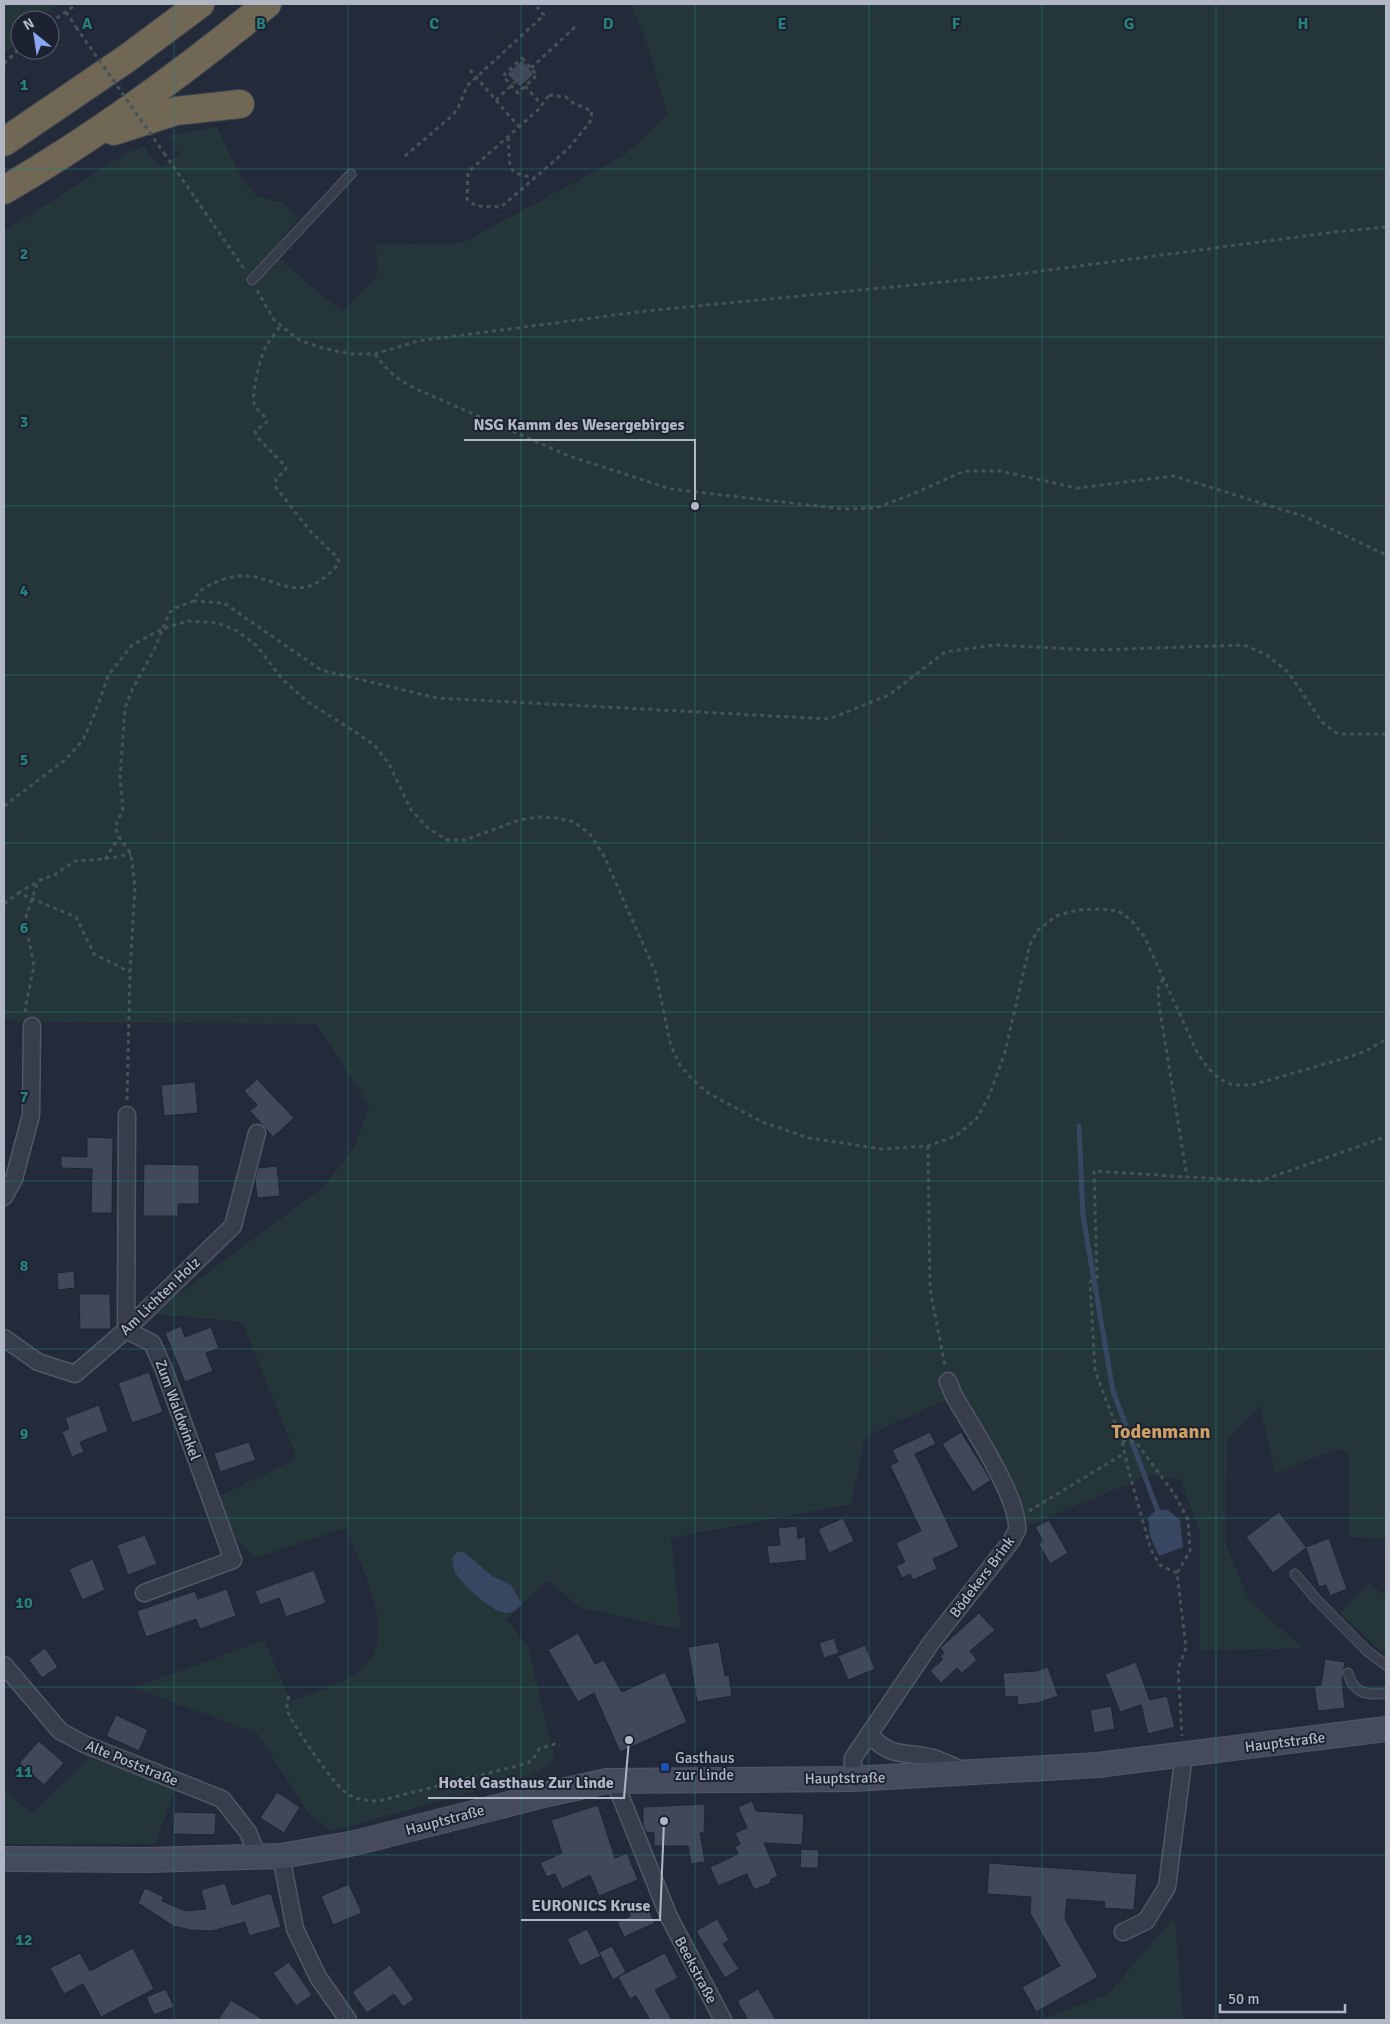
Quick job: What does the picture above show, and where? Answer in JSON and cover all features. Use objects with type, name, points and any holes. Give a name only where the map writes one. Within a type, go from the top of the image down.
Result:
[{"type":"highway","points":[[4,142],[126,59],[200,4]]},
{"type":"highway","points":[[4,190],[84,140],[153,93],[267,4]]},
{"type":"highway","points":[[84,140],[176,110],[240,104]]},
{"type":"main road","name":"Hauptstraße","points":[[4,1859],[149,1860],[270,1857],[355,1843],[548,1794],[614,1780],[853,1779],[1098,1765],[1386,1729]]},
{"type":"street","points":[[4,1197],[14,1179],[31,1115],[32,1026]]},
{"type":"street","points":[[126,1330],[127,1115]]},
{"type":"street","name":"Am Lichten Holz","points":[[4,1338],[38,1362],[75,1374],[126,1330],[233,1226],[256,1134]]},
{"type":"street","name":"Zum Waldwinkel","points":[[126,1330],[152,1343],[163,1367],[233,1560],[144,1593]]},
{"type":"street","name":"Bödekers Brink","points":[[853,1779],[853,1758],[931,1643],[1012,1540],[1017,1530],[1013,1509],[1004,1483],[954,1396],[948,1381]]},
{"type":"street","name":"Alte Poststraße","points":[[4,1665],[60,1731],[84,1744],[222,1799],[270,1857],[295,1929],[318,1977],[348,2020]]},
{"type":"street","points":[[869,1734],[881,1747],[890,1751],[932,1758],[971,1773]]},
{"type":"street","points":[[1123,1932],[1146,1921],[1167,1887],[1184,1754]]},
{"type":"street","name":"Beekstraße","points":[[614,1780],[669,1917],[723,2020]]},
{"type":"lane","points":[[252,280],[351,174]]},
{"type":"lane","points":[[1295,1574],[1316,1600],[1367,1651],[1386,1665]]},
{"type":"lane","points":[[1348,1672],[1350,1682],[1357,1690],[1365,1694],[1386,1693]]},
{"type":"path","points":[[60,16],[77,4]]},
{"type":"path","points":[[405,156],[453,115],[459,106],[466,86],[544,15],[536,7]]},
{"type":"path","points":[[66,12],[164,153]]},
{"type":"path","points":[[530,68],[575,27]]},
{"type":"path","points":[[522,58],[530,68],[537,75],[518,92],[503,76],[522,58]]},
{"type":"path","points":[[470,70],[519,128]]},
{"type":"path","points":[[496,100],[515,82]]},
{"type":"path","points":[[525,86],[542,105]]},
{"type":"path","points":[[549,95],[566,97],[573,103],[592,111],[590,122],[568,149],[501,207],[476,206],[467,199],[468,172],[519,128],[542,105],[549,95]]},
{"type":"path","points":[[508,137],[510,167],[515,173],[534,178]]},
{"type":"path","points":[[1386,227],[1335,232],[1004,276],[646,312],[418,341],[375,354],[384,367],[396,378],[414,388],[569,456],[671,489],[843,509],[876,508],[964,472],[1000,471],[1077,488],[1174,476],[1306,517],[1386,555]]},
{"type":"path","points":[[193,601],[196,594],[205,587],[218,581],[239,576],[261,579],[296,589],[311,587],[337,567],[339,562],[337,557],[310,531],[275,486],[276,478],[285,471],[286,467],[257,437],[255,431],[267,422],[266,416],[255,406],[253,400],[260,365],[266,346],[280,326]]},
{"type":"path","points":[[127,1115],[130,972],[135,887],[131,854],[119,837],[115,827],[123,809],[120,778],[125,708],[132,690],[154,650],[169,613],[175,608],[193,601],[224,602],[321,670],[437,698],[829,719],[889,695],[945,652],[994,645],[1095,650],[1244,645],[1268,655],[1288,672],[1322,722],[1338,734],[1386,734]]},
{"type":"path","points":[[4,806],[66,759],[83,740],[108,676],[120,657],[132,644],[162,628],[188,621],[218,623],[236,631],[257,646],[282,678],[308,702],[357,732],[375,746],[389,764],[411,810],[428,828],[447,840],[465,840],[519,820],[538,817],[574,822],[590,834],[603,854],[655,971],[671,1046],[680,1065],[708,1093],[762,1122],[809,1138],[882,1149],[928,1146],[956,1136],[977,1118],[990,1094],[1005,1052],[1030,944],[1038,930],[1056,916],[1077,910],[1101,909],[1118,911],[1130,919],[1144,936],[1197,1052],[1214,1074],[1233,1085],[1252,1085],[1349,1057],[1366,1051],[1386,1040]]},
{"type":"path","points":[[105,859],[119,837]]},
{"type":"path","points":[[4,904],[18,893],[38,881],[54,875],[75,861],[105,859],[131,854]]},
{"type":"path","points":[[32,1026],[25,1009],[34,966],[25,920],[38,881]]},
{"type":"path","points":[[18,893],[76,917],[94,954],[130,972]]},
{"type":"path","points":[[1164,979],[1158,988],[1159,1005],[1187,1177]]},
{"type":"path","points":[[1177,1573],[1160,1565],[1150,1550],[1122,1441],[1095,1371],[1090,1282],[1097,1277],[1094,1172],[1260,1181],[1380,1139],[1386,1135]]},
{"type":"path","points":[[928,1146],[930,1289],[948,1381]]},
{"type":"path","points":[[1122,1441],[1136,1442],[1175,1495],[1188,1520],[1190,1551],[1177,1573],[1186,1648],[1178,1669],[1184,1754]]},
{"type":"path","points":[[1015,1520],[1124,1453]]},
{"type":"path","points":[[289,1696],[286,1705],[289,1715],[320,1761],[343,1792],[363,1801],[379,1801],[494,1773],[528,1763],[534,1759],[539,1749],[555,1744],[560,1745]]},
{"type":"shaded area","points":[[4,4],[58,4],[50,10],[10,10],[10,48],[4,55]]},
{"type":"shaded area","points":[[631,4],[1386,4],[1386,1539],[1349,1537],[1349,1455],[1339,1448],[1275,1473],[1260,1406],[1227,1440],[1225,1542],[1249,1600],[1303,1648],[1200,1651],[1200,1531],[1180,1479],[1150,1475],[1017,1530],[954,1396],[865,1437],[851,1504],[671,1538],[681,1630],[579,1607],[548,1580],[522,1604],[511,1585],[491,1575],[464,1552],[471,1590],[496,1609],[514,1612],[507,1619],[528,1647],[555,1761],[533,1775],[332,1831],[309,1814],[257,1733],[134,1688],[264,1640],[291,1701],[355,1674],[370,1660],[377,1644],[378,1625],[375,1604],[369,1584],[346,1528],[256,1558],[231,1535],[217,1497],[297,1459],[242,1322],[152,1314],[323,1187],[354,1148],[369,1106],[316,1024],[17,1022],[4,1018],[4,231],[125,154],[144,146],[160,167],[180,155],[168,136],[217,127],[243,181],[259,197],[284,203],[298,218],[271,252],[342,312],[377,277],[376,244],[462,243],[623,156],[668,115],[646,41]]},
{"type":"shaded area","points":[[1369,1584],[1386,1596],[1386,1654],[1340,1613]]},
{"type":"shaded area","points":[[90,1757],[175,1789],[155,1844],[4,1844],[4,1790],[32,1814]]},
{"type":"shaded area","points":[[1175,1916],[1183,2020],[1040,2020],[1108,1994]]},
{"type":"water","points":[[1157,1509],[1168,1510],[1180,1520],[1183,1547],[1159,1556],[1150,1536],[1148,1518]]},
{"type":"water","points":[[457,1552],[464,1552],[491,1575],[511,1585],[522,1604],[513,1612],[505,1613],[493,1608],[476,1596],[462,1582],[454,1570],[452,1558]]},
{"type":"building","points":[[522,60],[534,74],[520,87],[507,74]]},
{"type":"building","points":[[257,1079],[294,1118],[273,1137],[250,1111],[257,1105],[244,1091]]},
{"type":"building","points":[[195,1082],[198,1113],[164,1116],[161,1085]]},
{"type":"building","points":[[87,1137],[113,1138],[112,1213],[91,1213],[92,1169],[61,1168],[61,1156],[87,1157]]},
{"type":"building","points":[[144,1164],[199,1165],[199,1204],[178,1204],[178,1216],[143,1216]]},
{"type":"building","points":[[277,1166],[280,1196],[257,1198],[255,1179],[258,1168]]},
{"type":"building","points":[[74,1271],[75,1288],[58,1290],[57,1273]]},
{"type":"building","points":[[79,1294],[110,1294],[111,1329],[80,1329]]},
{"type":"building","points":[[181,1326],[185,1337],[211,1327],[219,1348],[206,1353],[213,1371],[185,1382],[165,1333]]},
{"type":"building","points":[[149,1372],[163,1412],[132,1423],[118,1383]]},
{"type":"building","points":[[99,1405],[108,1431],[80,1442],[84,1452],[72,1457],[62,1432],[69,1429],[65,1418]]},
{"type":"building","points":[[930,1432],[936,1444],[915,1454],[959,1547],[933,1559],[937,1569],[913,1580],[910,1574],[902,1578],[896,1566],[905,1562],[896,1543],[921,1531],[890,1465],[898,1462],[892,1450]]},
{"type":"building","points":[[961,1432],[991,1480],[973,1492],[942,1444]]},
{"type":"building","points":[[249,1442],[256,1460],[220,1472],[214,1453]]},
{"type":"building","points":[[1279,1512],[1306,1547],[1329,1538],[1347,1589],[1330,1596],[1326,1585],[1319,1587],[1306,1548],[1273,1573],[1246,1537]]},
{"type":"building","points":[[843,1518],[854,1541],[829,1553],[818,1529]]},
{"type":"building","points":[[1049,1520],[1068,1553],[1050,1564],[1039,1544],[1043,1541],[1035,1527]]},
{"type":"building","points":[[797,1526],[798,1539],[805,1536],[807,1560],[769,1564],[767,1546],[780,1545],[778,1528]]},
{"type":"building","points":[[145,1535],[157,1564],[128,1575],[117,1545]]},
{"type":"building","points":[[93,1559],[105,1590],[82,1600],[69,1569]]},
{"type":"building","points":[[314,1570],[326,1603],[286,1617],[279,1598],[260,1605],[255,1591]]},
{"type":"building","points":[[227,1589],[236,1616],[200,1629],[196,1619],[146,1637],[137,1611],[195,1591],[198,1599]]},
{"type":"building","points":[[979,1613],[995,1630],[970,1651],[977,1660],[962,1673],[957,1668],[941,1683],[930,1671],[943,1659],[940,1656],[944,1653],[940,1648]]},
{"type":"building","points":[[578,1633],[595,1664],[604,1660],[622,1692],[665,1672],[687,1722],[620,1752],[594,1693],[578,1702],[548,1650]]},
{"type":"building","points":[[834,1638],[839,1653],[824,1658],[819,1643]]},
{"type":"building","points":[[719,1642],[725,1676],[729,1675],[732,1696],[697,1702],[688,1647]]},
{"type":"building","points":[[865,1645],[875,1669],[848,1680],[838,1656]]},
{"type":"building","points":[[45,1648],[58,1667],[42,1678],[29,1660]]},
{"type":"building","points":[[1325,1659],[1345,1662],[1342,1681],[1345,1708],[1318,1711],[1314,1686],[1321,1685]]},
{"type":"building","points":[[1136,1662],[1150,1700],[1167,1696],[1175,1727],[1148,1734],[1141,1705],[1120,1712],[1105,1674]]},
{"type":"building","points":[[1048,1667],[1058,1696],[1038,1703],[1018,1705],[1017,1696],[1005,1697],[1003,1673],[1036,1671]]},
{"type":"building","points":[[1111,1706],[1115,1729],[1094,1733],[1090,1710]]},
{"type":"building","points":[[116,1715],[148,1730],[139,1751],[106,1736]]},
{"type":"building","points":[[39,1741],[64,1763],[44,1785],[19,1763]]},
{"type":"building","points":[[277,1792],[300,1807],[284,1833],[260,1818]]},
{"type":"building","points":[[752,1801],[756,1811],[804,1814],[802,1845],[764,1843],[778,1876],[770,1880],[771,1883],[754,1890],[747,1874],[718,1886],[710,1867],[738,1854],[735,1847],[740,1844],[735,1833],[747,1828],[738,1807]]},
{"type":"building","points":[[705,1804],[704,1833],[700,1833],[705,1862],[691,1864],[688,1846],[654,1846],[654,1833],[646,1832],[643,1826],[643,1807]]},
{"type":"building","points":[[598,1805],[615,1858],[627,1853],[638,1880],[599,1896],[590,1875],[562,1889],[555,1874],[547,1877],[540,1863],[562,1853],[551,1820]]},
{"type":"building","points":[[174,1812],[216,1813],[215,1835],[173,1834]]},
{"type":"building","points":[[801,1849],[819,1850],[818,1868],[800,1868]]},
{"type":"building","points":[[989,1863],[1137,1874],[1134,1910],[1104,1908],[1105,1902],[1067,1899],[1065,1919],[1098,1977],[1036,2012],[1022,1987],[1060,1966],[1030,1913],[1031,1897],[987,1894]]},
{"type":"building","points":[[225,1883],[232,1905],[271,1893],[281,1927],[249,1936],[245,1922],[212,1931],[191,1930],[173,1926],[138,1903],[145,1888],[164,1897],[162,1901],[186,1911],[206,1909],[201,1890]]},
{"type":"building","points":[[349,1884],[362,1913],[333,1925],[321,1896]]},
{"type":"building","points":[[645,1901],[655,1923],[624,1937],[617,1922],[630,1916],[628,1909]]},
{"type":"building","points":[[717,1919],[729,1940],[723,1944],[739,1969],[725,1978],[696,1931]]},
{"type":"building","points":[[587,1929],[601,1956],[580,1966],[567,1939]]},
{"type":"building","points":[[612,1946],[626,1972],[613,1980],[599,1952]]},
{"type":"building","points":[[133,1948],[154,1989],[101,2017],[83,1984],[64,1994],[50,1968],[80,1953],[90,1971]]},
{"type":"building","points":[[665,1953],[678,1978],[655,1990],[672,2020],[650,2020],[636,1996],[630,1999],[618,1977]]},
{"type":"building","points":[[289,1962],[312,1995],[296,2006],[273,1973]]},
{"type":"building","points":[[390,1965],[414,1999],[403,2007],[394,1994],[367,2013],[352,1992]]},
{"type":"building","points":[[166,1989],[174,2007],[154,2015],[146,1997]]},
{"type":"building","points":[[758,1989],[776,2020],[748,2020],[737,2001]]},
{"type":"building","points":[[231,2000],[264,2020],[218,2020]]},
{"type":"waterway","points":[[1079,1126],[1083,1216],[1113,1391],[1157,1509]]},
{"type":"place","name":"NSG Kamm des Wesergebirges","points":[[695,506]]},
{"type":"place","name":"Hotel Gasthaus Zur Linde","points":[[629,1740]]},
{"type":"place","name":"Gasthaus zur Linde","points":[[665,1767]]},
{"type":"place","name":"EURONICS Kruse","points":[[664,1821]]},
{"type":"district","name":"Todenmann","points":[[1161,1431]]}]
